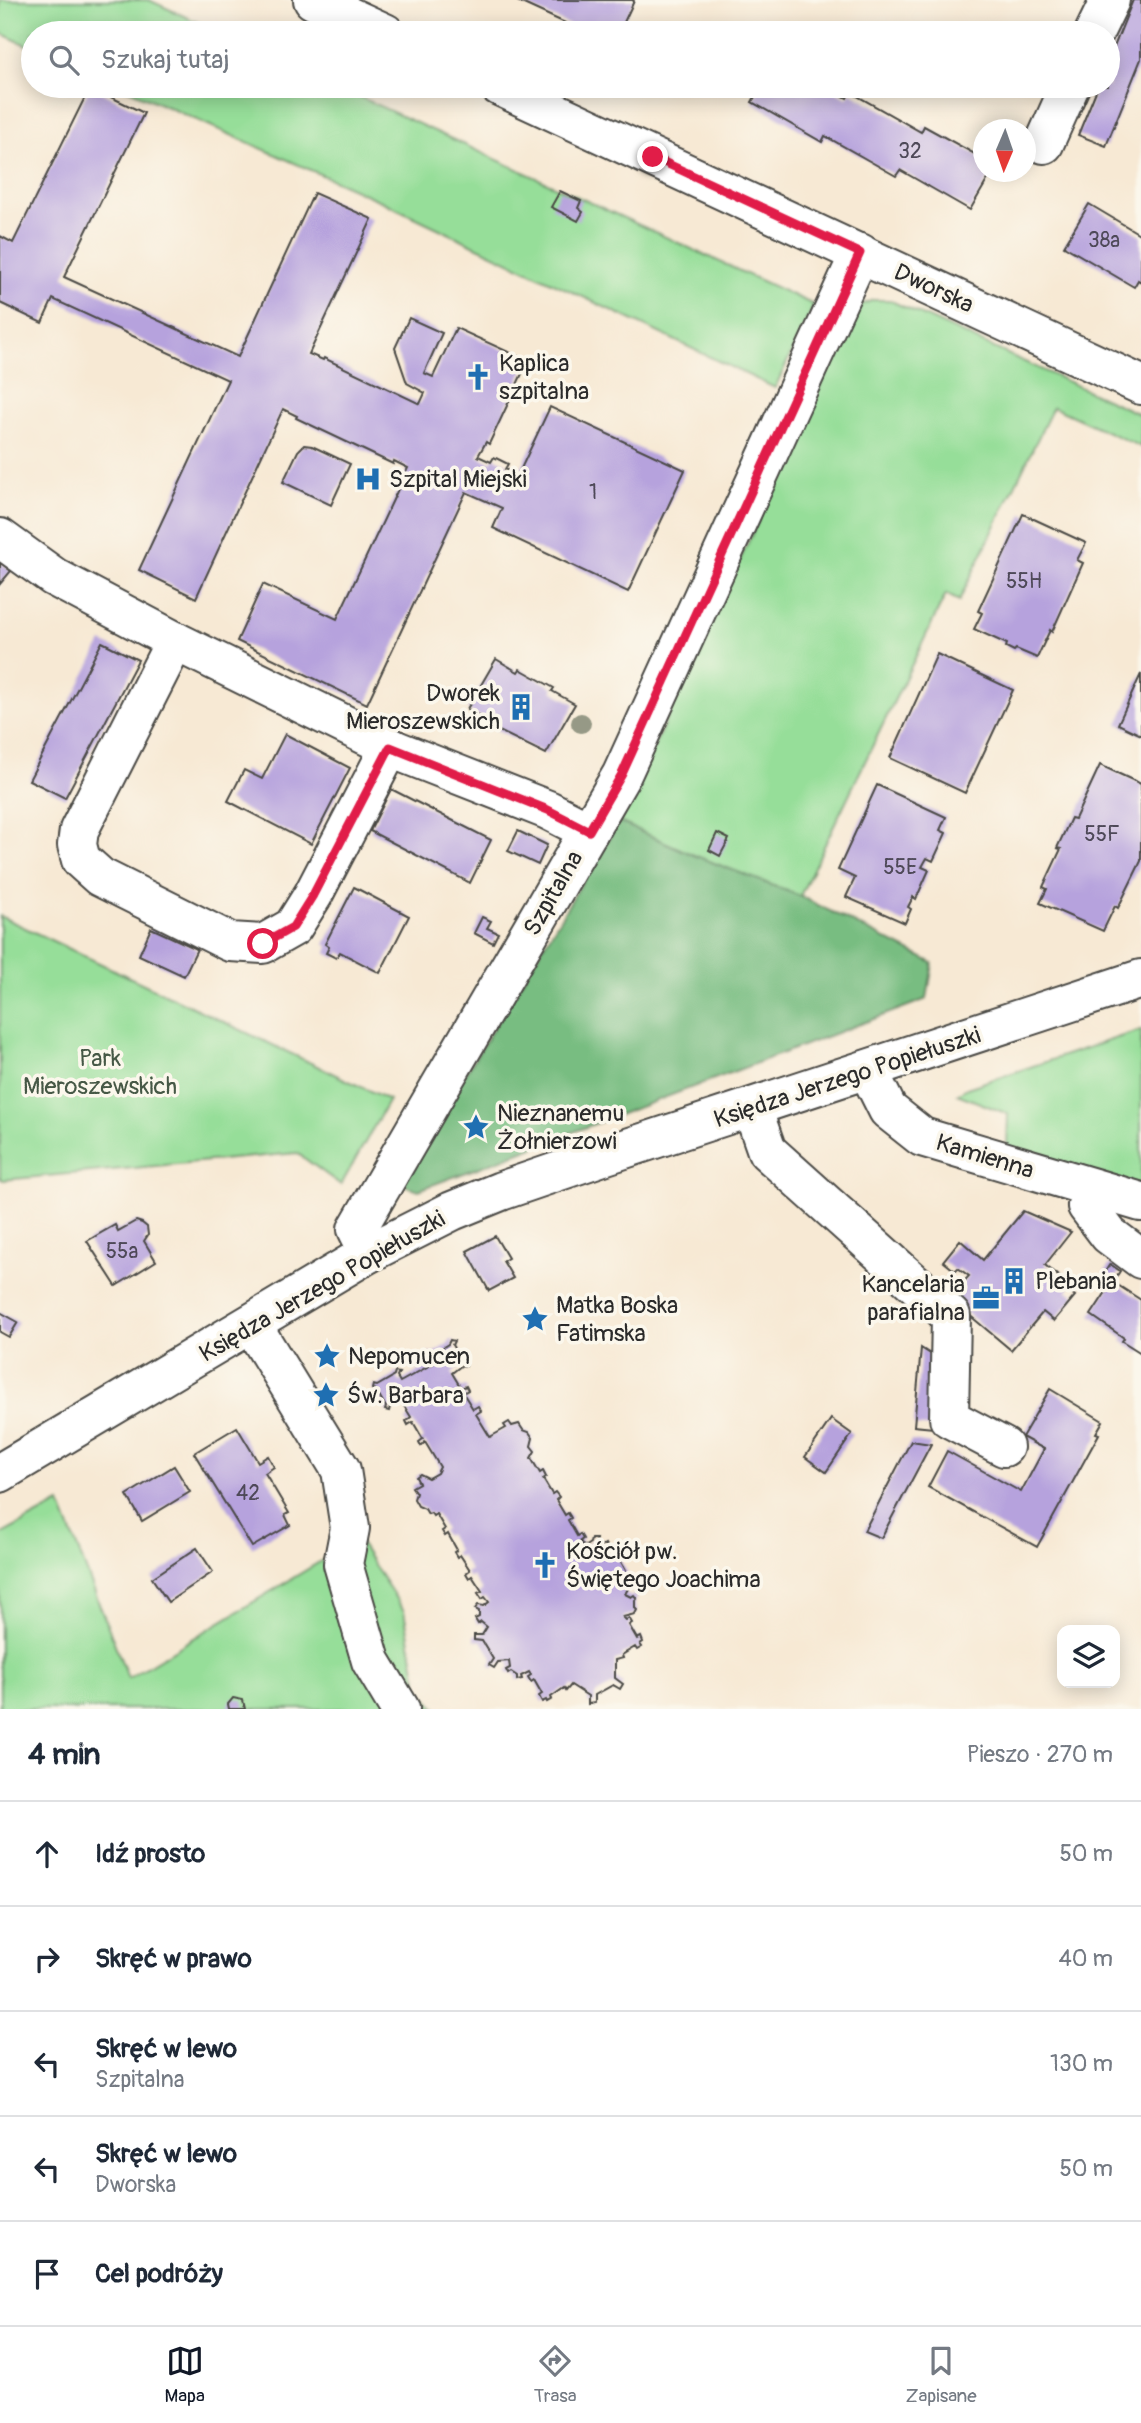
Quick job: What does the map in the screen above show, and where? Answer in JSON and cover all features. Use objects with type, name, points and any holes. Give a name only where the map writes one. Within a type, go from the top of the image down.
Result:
[{"type":"street","points":[[313,0],[359,21]]},
{"type":"street","points":[[1100,21],[1110,0]]},
{"type":"street","name":"Dworska","points":[[525,98],[1141,385]]},
{"type":"street","points":[[1044,144],[1065,98]]},
{"type":"street","name":"Szpitalna","points":[[369,1253],[357,1229],[622,774],[860,253]]},
{"type":"street","points":[[0,538],[54,578],[175,641],[390,747],[548,810],[589,831]]},
{"type":"street","points":[[175,641],[79,830],[77,845],[81,860],[100,877],[230,942],[263,944],[293,927],[313,895],[390,747]]},
{"type":"street","name":"Księdza Jerzego Popiełuszki","points":[[0,1474],[369,1253],[452,1211],[501,1191],[1141,979]]},
{"type":"street","name":"Kamienna","points":[[868,1070],[888,1110],[922,1137],[1141,1202]]},
{"type":"street","points":[[752,1108],[767,1151],[951,1316],[949,1418],[1003,1447]]},
{"type":"street","points":[[1092,1188],[1087,1206],[1109,1235],[1141,1259]]},
{"type":"street","points":[[252,1325],[341,1470],[350,1528],[344,1564],[371,1661],[400,1709]]},
{"type":"green space","points":[[0,0],[149,0],[195,21],[21,21],[21,43],[0,33]]},
{"type":"green space","points":[[147,98],[362,98],[814,305],[775,388],[383,202]]},
{"type":"green space","points":[[873,300],[889,300],[1141,415],[1141,447],[1053,407],[959,601],[946,594],[800,896],[696,856],[619,822],[854,313],[861,305]]},
{"type":"green space","points":[[619,822],[696,856],[800,896],[933,963],[927,999],[419,1190],[406,1186],[403,1176]]},
{"type":"green space","name":"Park Mieroszewskich","points":[[0,916],[389,1100],[341,1185],[297,1153],[3,1180],[0,1178]]},
{"type":"green space","points":[[1141,1030],[1141,1186],[1007,1148],[1008,1114],[957,1094],[967,1088]]},
{"type":"green space","points":[[60,1503],[128,1678],[326,1558],[350,1528],[404,1611],[419,1691],[437,1709],[0,1709],[0,1535]]},
{"type":"building","points":[[515,0],[634,1],[625,21],[561,21]]},
{"type":"building","points":[[1133,0],[1141,0],[1141,59],[1106,146],[1078,135],[1093,98],[1120,98],[1120,32]]},
{"type":"building","points":[[85,98],[113,98],[144,113],[64,277],[238,357],[314,193],[372,219],[309,354],[323,360],[324,358],[420,404],[425,393],[407,383],[395,348],[409,318],[442,333],[424,373],[433,377],[456,328],[528,361],[489,444],[486,442],[478,456],[491,462],[494,457],[508,464],[505,469],[518,475],[550,407],[685,470],[628,592],[493,528],[502,508],[466,492],[367,704],[237,641],[263,584],[337,619],[408,468],[394,461],[393,464],[296,418],[297,416],[283,409],[196,598],[139,570],[228,380],[53,299],[42,323],[0,303],[0,236],[13,243]]},
{"type":"building","points":[[754,98],[861,98],[921,132],[924,126],[973,153],[973,182],[986,182],[970,210],[900,170],[896,176],[825,136],[822,142],[752,102]]},
{"type":"building","points":[[560,191],[581,201],[578,208],[583,212],[578,221],[551,207]]},
{"type":"building","points":[[1089,204],[1141,235],[1141,282],[1138,280],[1134,287],[1064,246]]},
{"type":"building","points":[[304,445],[312,446],[350,464],[331,505],[283,482],[298,451]]},
{"type":"building","points":[[1023,514],[1086,543],[1077,560],[1083,563],[1052,632],[1050,630],[1037,658],[1016,649],[1014,651],[1006,647],[1007,644],[974,629],[982,613],[978,611]]},
{"type":"building","points":[[0,562],[11,571],[0,584]]},
{"type":"building","points":[[102,642],[138,660],[65,798],[29,780]]},
{"type":"building","points":[[937,654],[1013,690],[965,793],[890,758]]},
{"type":"building","name":"Dworek Mieroszewskich","points":[[496,659],[554,688],[552,691],[575,704],[546,754],[491,727],[493,724],[467,709]]},
{"type":"building","points":[[1141,674],[1141,735],[1118,724]]},
{"type":"building","points":[[285,734],[350,768],[311,844],[228,801],[244,770],[262,779]]},
{"type":"building","points":[[1100,765],[1141,784],[1141,861],[1118,908],[1115,906],[1103,931],[1040,903],[1047,889],[1043,887],[1061,849],[1057,848],[1071,818],[1075,819]]},
{"type":"building","points":[[877,785],[946,817],[940,830],[946,833],[933,861],[927,858],[922,867],[929,870],[916,899],[913,897],[908,907],[911,909],[905,923],[846,897],[855,878],[838,870]]},
{"type":"building","points":[[391,789],[491,840],[470,883],[370,831]]},
{"type":"building","points":[[518,831],[547,845],[538,865],[508,851]]},
{"type":"building","points":[[717,833],[729,839],[720,856],[709,850]]},
{"type":"building","points":[[354,887],[409,916],[380,973],[340,952],[336,958],[326,953],[329,947],[325,944]]},
{"type":"building","points":[[482,917],[491,921],[487,928],[498,933],[493,943],[474,933]]},
{"type":"building","points":[[151,928],[197,949],[184,976],[139,955]]},
{"type":"building","name":"Plebania","points":[[1023,1211],[1071,1232],[1045,1265],[1070,1286],[1067,1290],[1075,1296],[1054,1321],[1043,1312],[1011,1350],[949,1298],[969,1276],[958,1268],[955,1271],[943,1261],[960,1240],[983,1260]]},
{"type":"building","points":[[136,1221],[147,1227],[148,1235],[144,1241],[156,1261],[116,1286],[87,1241],[115,1225],[118,1231]]},
{"type":"building","points":[[495,1236],[508,1258],[503,1261],[513,1278],[489,1291],[467,1251]]},
{"type":"building","points":[[1110,1264],[1120,1271],[1113,1282],[1141,1300],[1141,1353],[1091,1315],[1108,1289],[1098,1283]]},
{"type":"building","points":[[0,1312],[18,1322],[9,1337],[0,1332]]},
{"type":"building","name":"Kościół pw. Świętego Joachima","points":[[450,1340],[454,1341],[452,1345],[462,1361],[467,1362],[466,1366],[462,1365],[452,1373],[461,1388],[466,1386],[468,1390],[463,1393],[473,1409],[478,1406],[481,1411],[476,1414],[490,1437],[506,1428],[504,1425],[509,1422],[512,1426],[519,1424],[523,1430],[529,1432],[533,1438],[531,1446],[535,1451],[531,1458],[540,1473],[543,1471],[546,1477],[543,1479],[552,1494],[555,1492],[559,1497],[556,1500],[565,1515],[568,1513],[571,1518],[568,1520],[577,1536],[580,1534],[583,1539],[580,1541],[584,1547],[591,1539],[596,1539],[595,1544],[600,1547],[605,1544],[607,1548],[604,1557],[615,1557],[618,1550],[624,1553],[620,1560],[630,1578],[639,1577],[639,1584],[630,1585],[625,1594],[631,1597],[634,1595],[637,1599],[637,1610],[635,1614],[623,1617],[626,1620],[629,1618],[632,1623],[629,1625],[637,1639],[641,1637],[642,1647],[637,1650],[635,1647],[622,1655],[623,1658],[615,1660],[615,1678],[623,1684],[620,1689],[613,1685],[595,1695],[595,1703],[588,1704],[588,1696],[571,1685],[566,1691],[564,1688],[551,1697],[552,1699],[542,1702],[539,1696],[542,1694],[534,1680],[531,1682],[528,1677],[531,1675],[529,1672],[517,1680],[517,1676],[511,1672],[508,1674],[506,1670],[510,1668],[509,1661],[498,1662],[494,1668],[489,1665],[493,1659],[482,1641],[474,1640],[474,1635],[482,1635],[487,1627],[481,1622],[478,1624],[475,1619],[479,1617],[479,1611],[475,1609],[478,1605],[484,1606],[489,1602],[485,1597],[482,1599],[478,1593],[482,1591],[472,1576],[469,1578],[466,1573],[470,1570],[460,1555],[457,1557],[454,1552],[457,1550],[448,1534],[445,1536],[442,1531],[445,1529],[436,1514],[428,1514],[414,1499],[416,1493],[412,1487],[419,1483],[416,1477],[420,1474],[428,1478],[437,1473],[440,1467],[425,1442],[421,1446],[419,1442],[423,1439],[413,1422],[408,1425],[406,1421],[411,1417],[401,1401],[390,1407],[389,1411],[385,1410],[386,1407],[376,1390],[372,1389],[373,1385],[377,1386],[394,1376],[395,1372],[399,1373],[397,1377],[400,1382],[434,1363],[432,1358],[427,1356],[428,1353],[432,1354]]},
{"type":"building","points":[[921,1348],[938,1359],[933,1428],[914,1426]]},
{"type":"building","points":[[1050,1389],[1103,1421],[1096,1433],[1099,1434],[1037,1547],[928,1487],[947,1451],[1021,1492],[1044,1449],[1022,1437]]},
{"type":"building","points":[[831,1419],[852,1434],[826,1472],[805,1457]]},
{"type":"building","points":[[237,1427],[258,1462],[268,1456],[274,1467],[265,1473],[289,1513],[285,1515],[290,1525],[252,1547],[194,1453]]},
{"type":"building","points":[[911,1441],[931,1444],[881,1538],[864,1531]]},
{"type":"building","points":[[174,1466],[190,1492],[142,1521],[127,1495]]},
{"type":"building","points":[[197,1548],[213,1572],[168,1602],[152,1578]]},
{"type":"building","points":[[233,1698],[243,1700],[245,1709],[229,1709],[228,1704]]},
{"type":"place","name":"Kaplica szpitalna","points":[[478,377]]},
{"type":"place","name":"Szpital Miejski","points":[[368,479]]},
{"type":"place","name":"Dworek Mieroszewskich","points":[[521,707]]},
{"type":"place","name":"Nieznanemu Żołnierzowi","points":[[476,1127]]},
{"type":"place","name":"Plebania","points":[[1014,1281]]},
{"type":"place","name":"Kancelaria parafialna","points":[[986,1298]]},
{"type":"place","name":"Matka Boska Fatimska","points":[[535,1319]]},
{"type":"place","name":"Nepomucen","points":[[327,1356]]},
{"type":"place","name":"Św. Barbara","points":[[326,1395]]},
{"type":"place","name":"Kościół pw. Świętego Joachima","points":[[545,1565]]},
{"type":"route","points":[[263,944],[293,927],[313,895],[390,747],[567,818],[589,831],[622,774],[860,253],[653,157]]}]
